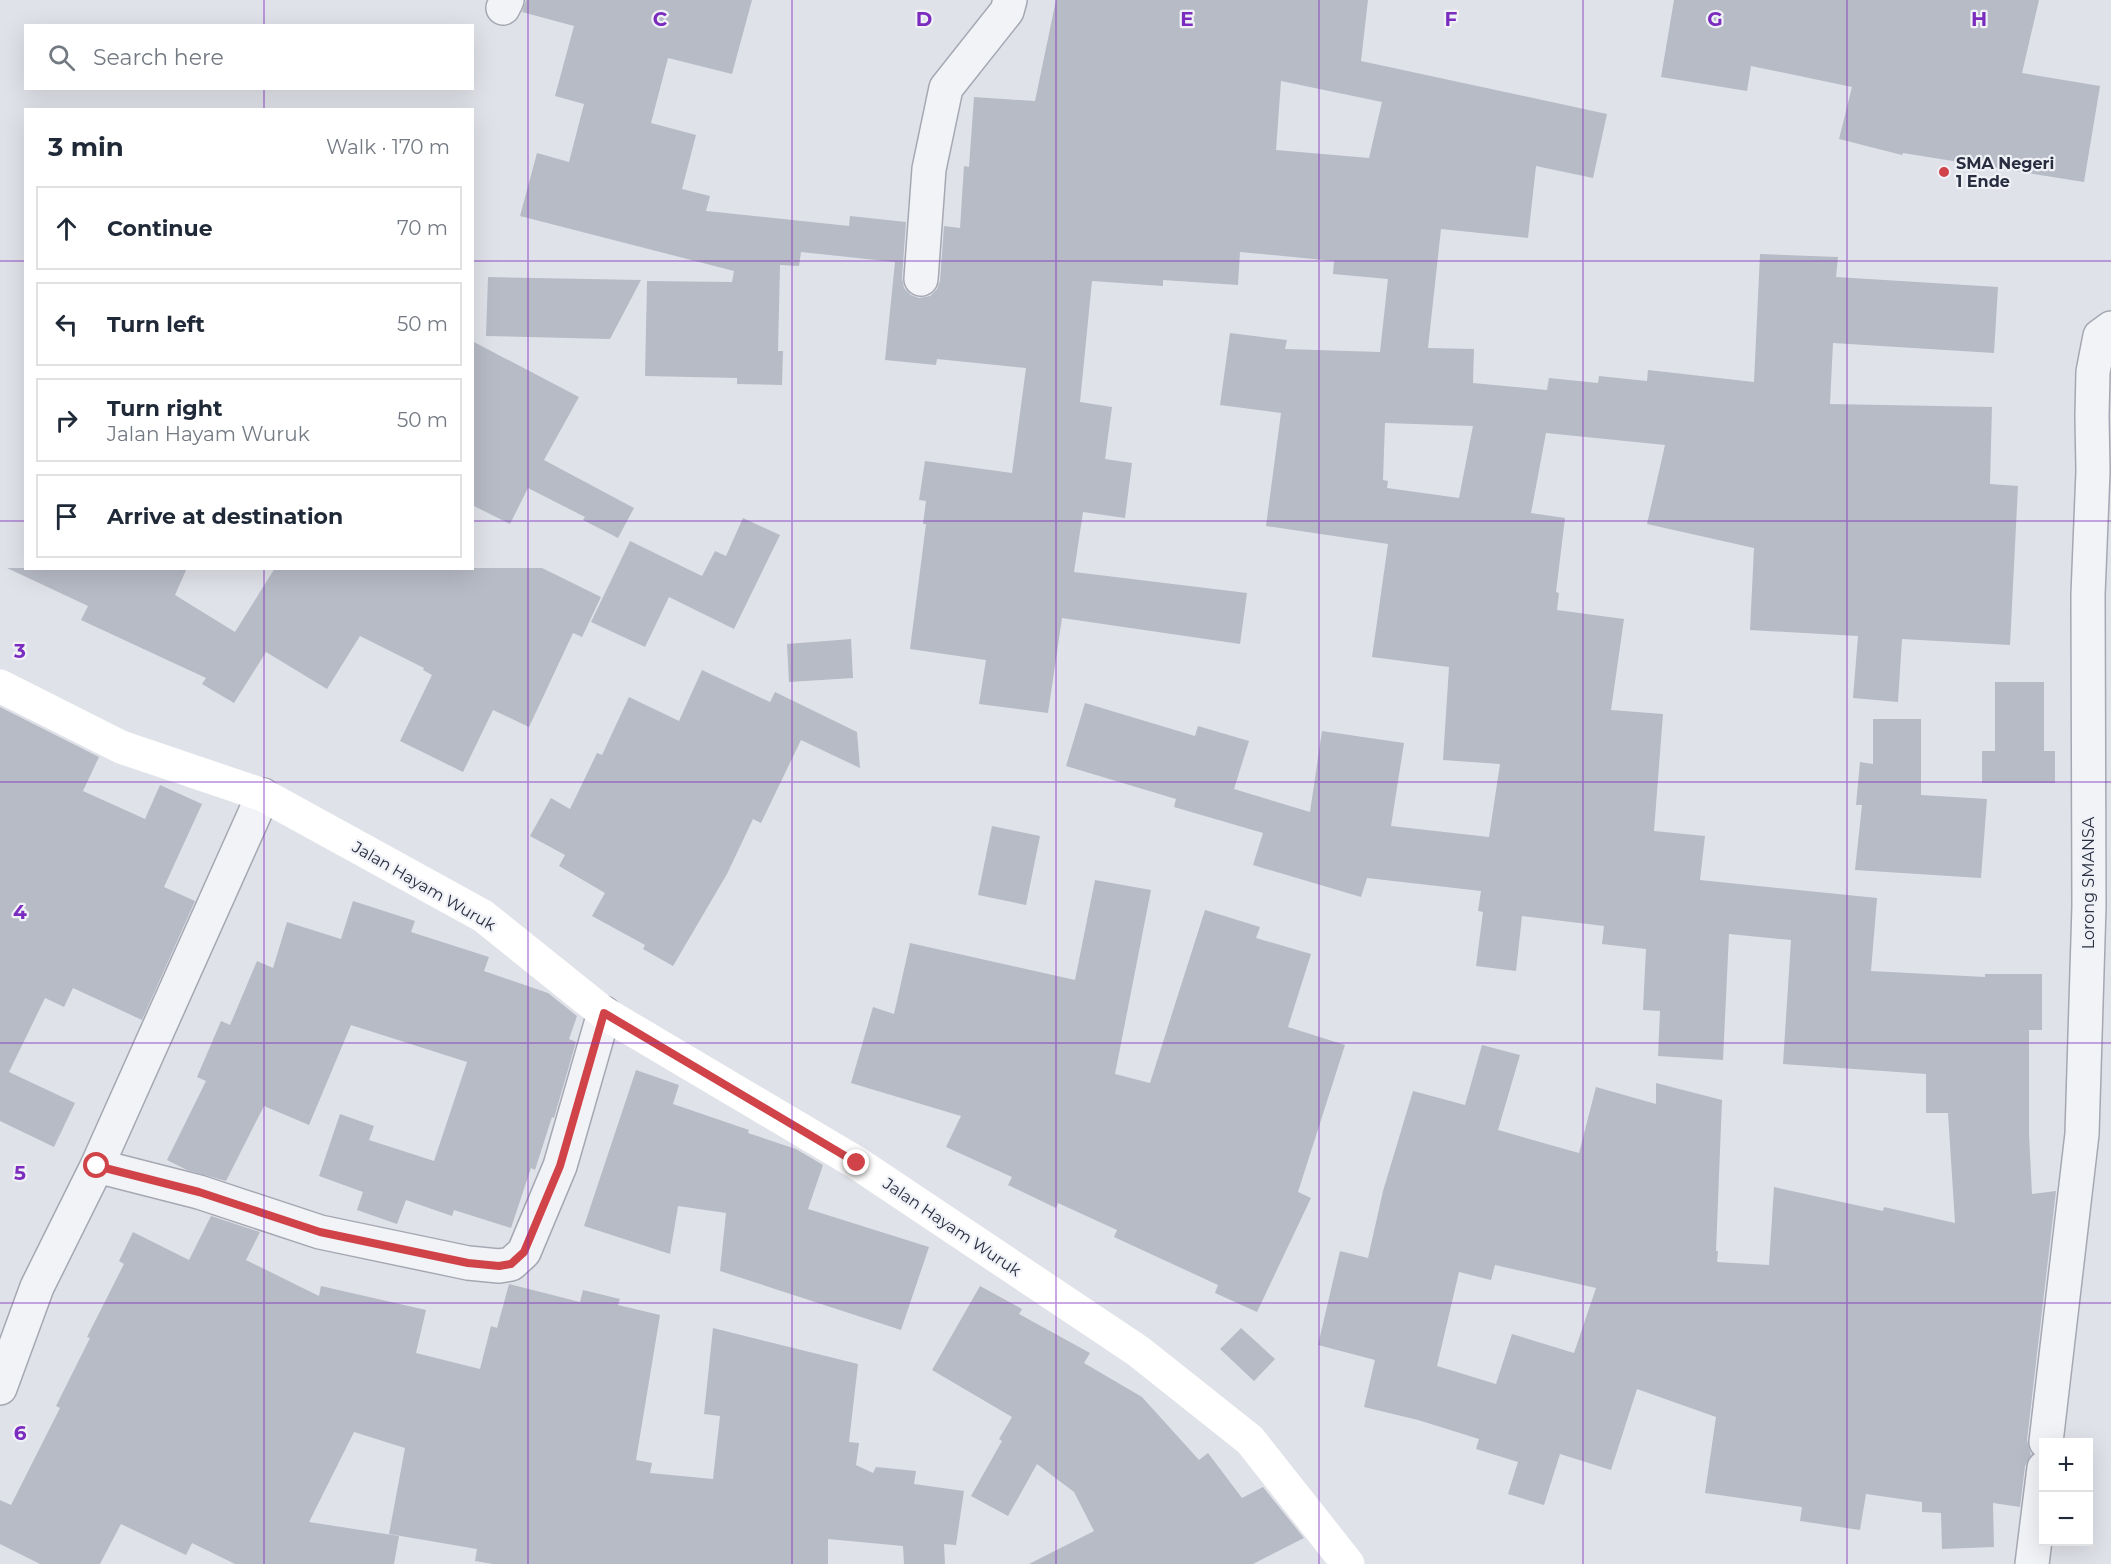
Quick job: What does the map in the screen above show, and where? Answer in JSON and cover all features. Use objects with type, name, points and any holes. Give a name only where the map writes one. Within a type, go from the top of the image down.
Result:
[{"type":"street","points":[[921,279],[929,169],[946,88],[1007,10],[1010,0]]},
{"type":"street","name":"Lorong SMANSA","points":[[2047,1438],[2082,1134],[2089,906],[2088,595],[2093,471],[2093,383],[2100,336],[2111,328]]},
{"type":"street","name":"Jalan Hayam Wuruk","points":[[0,686],[121,747],[263,795],[483,916],[604,1013],[857,1163],[1138,1351],[1250,1440],[1348,1564]]},
{"type":"street","points":[[0,1388],[38,1287],[97,1166],[263,795]]},
{"type":"street","points":[[97,1166],[199,1192],[320,1232],[468,1263],[499,1266],[511,1264],[524,1252],[560,1166],[604,1013]]},
{"type":"street","points":[[2032,1564],[2040,1492]]},
{"type":"building","points":[[526,0],[752,0],[732,74],[668,58],[651,123],[696,135],[682,189],[710,196],[706,211],[849,226],[850,216],[906,222],[902,278],[904,288],[911,295],[919,298],[930,296],[937,289],[940,281],[944,226],[960,228],[964,166],[969,167],[974,97],[1035,101],[1056,0],[1368,0],[1361,61],[1607,114],[1593,178],[1536,166],[1528,238],[1441,229],[1428,348],[1474,349],[1473,383],[1547,390],[1549,378],[1598,383],[1599,376],[1647,381],[1648,370],[1754,382],[1760,254],[1838,257],[1836,277],[1998,287],[1994,353],[1833,343],[1830,404],[1992,407],[1990,484],[2018,486],[2010,645],[1902,639],[1898,702],[1853,698],[1858,636],[1750,630],[1754,548],[1647,524],[1665,445],[1546,433],[1531,513],[1565,518],[1556,592],[1559,593],[1557,610],[1624,619],[1611,710],[1663,714],[1654,831],[1705,836],[1700,880],[1877,898],[1871,971],[1985,977],[1985,974],[2042,974],[2042,1030],[2029,1030],[2029,1134],[2032,1194],[2056,1191],[2027,1440],[2031,1455],[2025,1466],[2020,1507],[1993,1503],[1994,1547],[1942,1549],[1941,1513],[1922,1512],[1922,1502],[1866,1494],[1860,1530],[1800,1521],[1802,1507],[1705,1493],[1716,1417],[1637,1389],[1611,1470],[1560,1454],[1544,1505],[1508,1494],[1518,1462],[1476,1449],[1479,1439],[1418,1420],[1364,1407],[1375,1360],[1318,1345],[1340,1251],[1368,1258],[1383,1191],[1413,1091],[1465,1105],[1482,1045],[1520,1055],[1498,1130],[1579,1153],[1596,1087],[1656,1104],[1656,1083],[1722,1100],[1717,1262],[1769,1265],[1774,1187],[1883,1211],[1884,1207],[1955,1223],[1948,1113],[1926,1113],[1926,1074],[1783,1064],[1791,940],[1729,934],[1723,1060],[1658,1056],[1660,1011],[1643,1010],[1646,949],[1602,944],[1604,926],[1522,916],[1516,971],[1476,966],[1483,912],[1478,911],[1481,891],[1367,878],[1361,897],[1253,865],[1263,833],[1174,807],[1176,799],[1066,766],[1085,703],[1195,736],[1198,726],[1249,741],[1234,789],[1310,812],[1322,731],[1404,743],[1391,826],[1489,837],[1500,764],[1443,760],[1449,667],[1372,657],[1388,544],[1266,526],[1281,413],[1220,405],[1230,333],[1287,340],[1285,349],[1380,352],[1388,279],[1333,274],[1334,261],[1240,252],[1238,285],[1163,280],[1163,286],[1092,281],[1080,402],[1112,407],[1105,459],[1132,463],[1125,518],[1083,512],[1074,572],[1247,593],[1240,644],[1062,618],[1048,713],[979,704],[986,660],[910,649],[926,524],[923,524],[926,501],[919,500],[925,461],[1012,473],[1026,368],[937,359],[936,365],[885,360],[895,262],[801,252],[799,266],[780,265],[778,351],[783,351],[782,385],[737,384],[737,378],[645,376],[647,281],[732,282],[734,271],[520,216],[537,153],[569,162],[584,104],[555,96],[574,26],[522,12]],"holes":[[[1281,81],[1382,102],[1369,158],[1276,150]],[[1385,423],[1473,426],[1459,498],[1387,488],[1388,481],[1383,480]],[[1495,1265],[1596,1288],[1574,1353],[1512,1334],[1496,1384],[1437,1366],[1459,1272],[1491,1280]]]},
{"type":"building","points":[[1674,0],[2039,0],[2022,73],[2100,86],[2084,182],[1903,153],[1902,155],[1839,139],[1852,87],[1751,66],[1747,91],[1661,77]]},
{"type":"building","points":[[488,277],[641,280],[610,339],[486,336]]},
{"type":"building","points":[[474,342],[579,397],[544,460],[634,508],[618,538],[583,520],[585,517],[528,488],[510,524],[474,506]]},
{"type":"building","points":[[743,518],[780,535],[734,629],[669,597],[645,647],[591,622],[630,541],[702,576],[715,551],[726,556]]},
{"type":"building","points":[[7,568],[24,568],[24,570],[186,570],[175,595],[235,632],[274,570],[542,568],[601,597],[582,637],[573,633],[529,727],[493,710],[463,772],[400,741],[432,675],[423,670],[424,668],[360,636],[327,689],[266,652],[234,703],[202,684],[206,678],[81,620],[88,606]]},
{"type":"building","points":[[851,639],[853,678],[789,682],[787,644]]},
{"type":"building","points":[[702,670],[770,702],[775,692],[857,732],[860,768],[801,740],[761,823],[753,819],[727,874],[673,966],[643,949],[645,945],[592,916],[605,893],[559,866],[565,855],[530,836],[551,798],[570,809],[597,753],[602,755],[629,697],[679,721]]},
{"type":"building","points":[[1995,682],[2044,682],[2044,751],[2055,751],[2055,783],[1982,783],[1982,751],[1995,751]]},
{"type":"building","points":[[0,707],[99,757],[83,791],[145,819],[160,785],[202,804],[164,887],[195,901],[142,1020],[73,988],[64,1007],[45,998],[9,1072],[75,1103],[54,1147],[0,1121]]},
{"type":"building","points":[[1873,719],[1921,719],[1921,795],[1987,799],[1981,878],[1855,870],[1862,805],[1856,805],[1860,762],[1873,764]]},
{"type":"building","points":[[992,826],[1040,836],[1026,905],[978,895]]},
{"type":"building","points":[[1095,880],[1151,890],[1115,1074],[1150,1083],[1205,910],[1260,927],[1256,938],[1311,954],[1288,1027],[1345,1045],[1298,1192],[1311,1198],[1257,1312],[1215,1293],[1218,1285],[1114,1237],[1117,1230],[1058,1203],[1056,1208],[1008,1185],[1012,1177],[946,1147],[961,1116],[851,1083],[873,1007],[894,1014],[910,943],[1075,980]]},
{"type":"building","points":[[353,901],[415,921],[411,932],[489,957],[484,971],[548,993],[577,1016],[569,1039],[576,1042],[554,1118],[552,1117],[535,1170],[531,1168],[511,1228],[454,1210],[452,1216],[406,1200],[397,1224],[357,1210],[363,1192],[319,1176],[340,1114],[374,1126],[369,1140],[434,1161],[467,1062],[351,1025],[309,1125],[264,1106],[226,1181],[187,1170],[167,1160],[206,1081],[197,1077],[221,1021],[230,1025],[257,961],[273,968],[287,922],[341,939]]},
{"type":"building","points":[[636,1070],[679,1085],[673,1104],[796,1149],[823,1165],[808,1209],[929,1247],[901,1330],[720,1271],[726,1213],[678,1206],[670,1254],[584,1226]]},
{"type":"building","points":[[211,1216],[260,1232],[246,1260],[319,1296],[321,1286],[426,1310],[416,1353],[480,1369],[491,1326],[497,1328],[509,1284],[580,1302],[583,1290],[620,1299],[618,1305],[660,1315],[636,1460],[652,1463],[650,1473],[713,1479],[720,1416],[704,1414],[713,1328],[858,1364],[849,1442],[859,1443],[856,1465],[873,1473],[876,1467],[916,1471],[914,1484],[964,1491],[956,1545],[944,1544],[945,1564],[904,1564],[903,1546],[828,1539],[828,1564],[493,1564],[475,1561],[477,1549],[389,1534],[405,1448],[354,1432],[309,1522],[399,1536],[394,1564],[235,1564],[192,1543],[186,1555],[121,1524],[100,1564],[40,1564],[0,1544],[0,1500],[11,1505],[60,1408],[56,1406],[90,1338],[87,1337],[124,1264],[119,1261],[133,1232],[189,1260]]},
{"type":"building","points":[[980,1286],[1022,1309],[1019,1314],[1090,1353],[1084,1363],[1142,1397],[1199,1460],[1208,1453],[1242,1498],[1263,1487],[1304,1538],[1253,1564],[1029,1564],[1094,1531],[1074,1492],[1037,1464],[1008,1516],[971,1496],[1002,1441],[999,1439],[1012,1417],[932,1370]]},
{"type":"building","points":[[1241,1328],[1275,1359],[1254,1381],[1220,1349]]},
{"type":"place","name":"SMA Negeri 1 Ende","points":[[1944,172]]},
{"type":"route","points":[[97,1166],[199,1192],[320,1232],[468,1263],[499,1266],[511,1264],[524,1252],[560,1166],[604,1013],[857,1163]]}]
